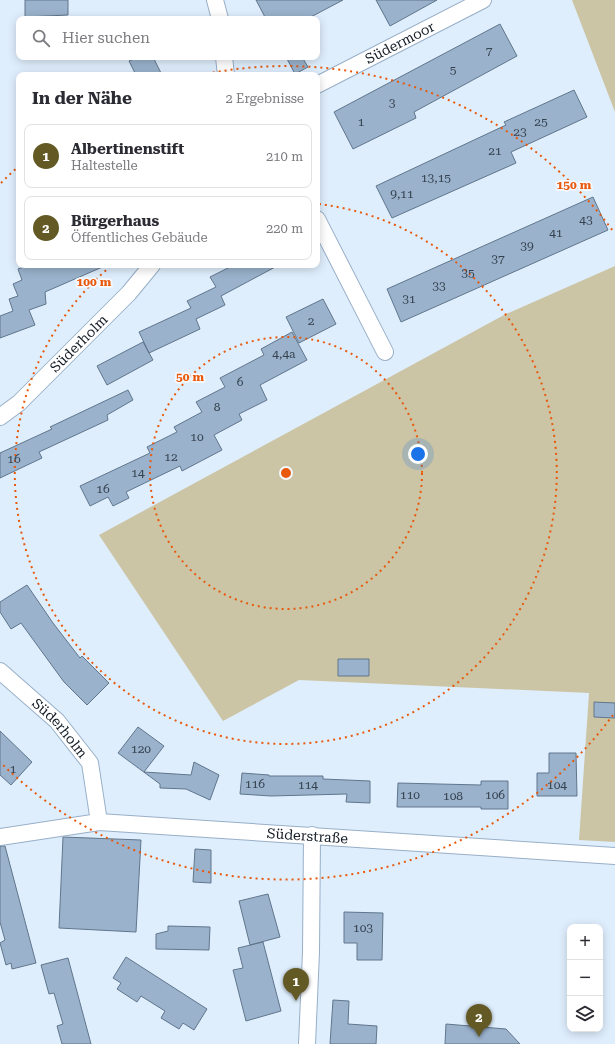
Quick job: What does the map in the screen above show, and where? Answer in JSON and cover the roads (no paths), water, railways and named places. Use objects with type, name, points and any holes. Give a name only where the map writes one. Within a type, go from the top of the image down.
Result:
[{"type":"street","points":[[215,0],[219,16]]},
{"type":"street","name":"Südermoor","points":[[320,83],[483,0]]},
{"type":"street","points":[[224,60],[226,72]]},
{"type":"street","points":[[320,226],[385,352]]},
{"type":"street","name":"Süderholm","points":[[0,417],[19,403],[129,293],[150,268]]},
{"type":"street","name":"Süderholm","points":[[0,671],[58,720],[90,762],[99,822]]},
{"type":"street","name":"Süderstraße","points":[[0,837],[99,822],[615,856]]},
{"type":"street","points":[[307,1044],[311,952],[312,835]]},
{"type":"place","name":"Albertinenstift","points":[[296,1001]]},
{"type":"place","name":"Bürgerhaus","points":[[479,1037]]}]
